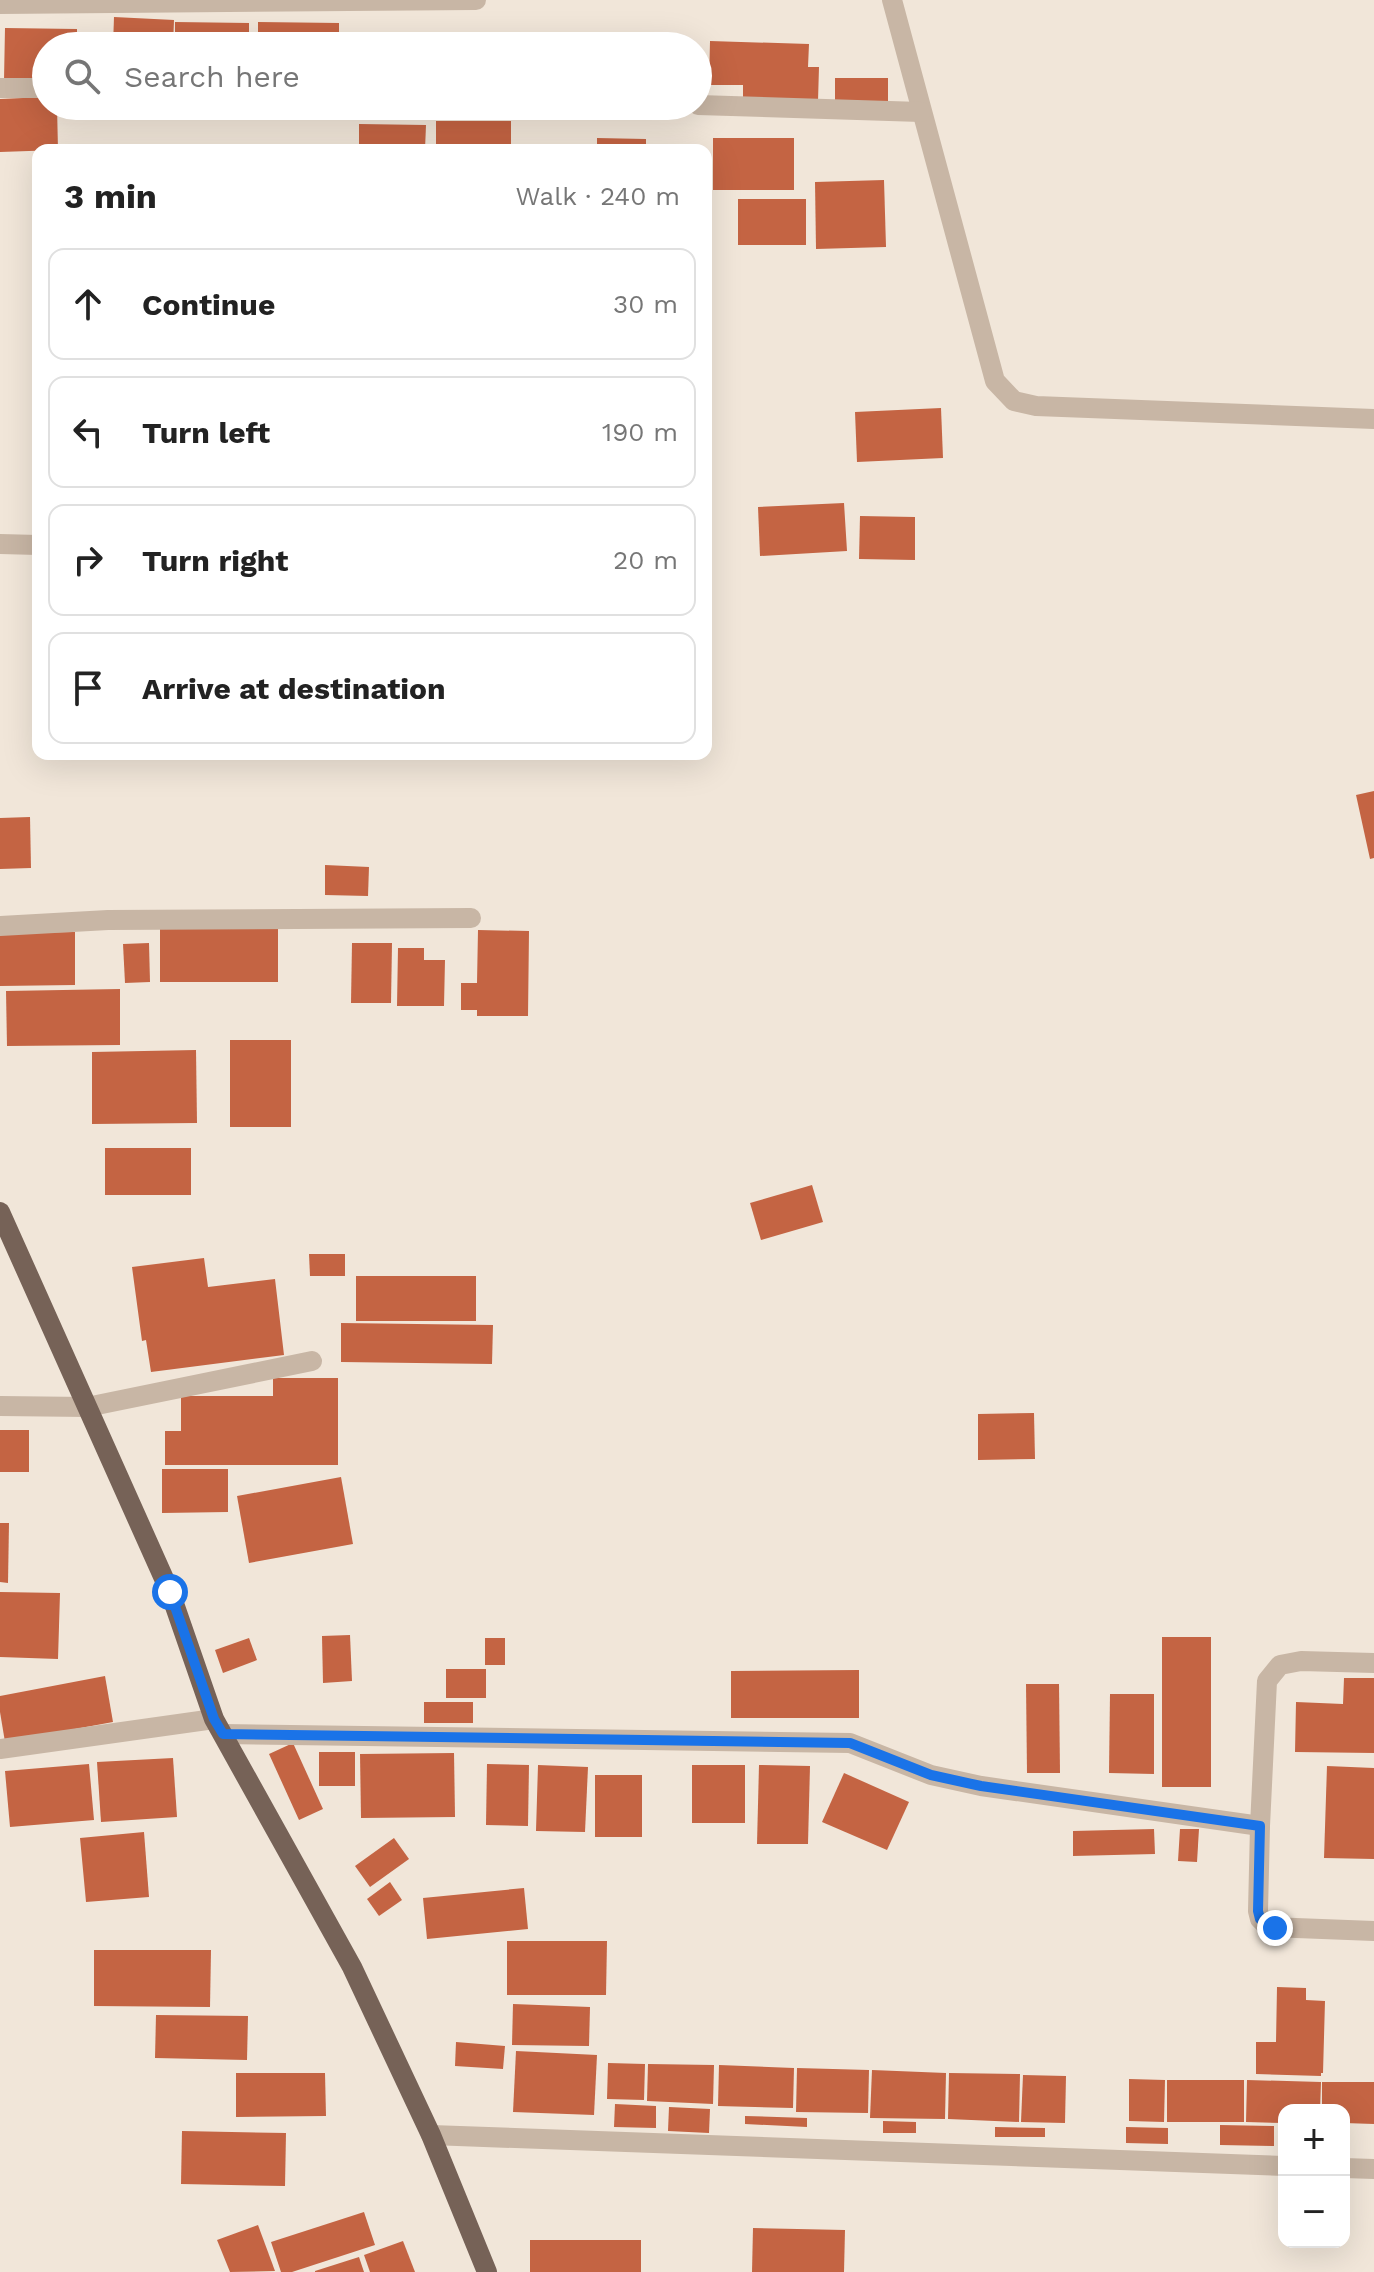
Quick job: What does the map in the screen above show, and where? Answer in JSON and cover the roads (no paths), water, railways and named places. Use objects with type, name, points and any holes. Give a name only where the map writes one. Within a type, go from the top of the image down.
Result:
[{"type":"main road","points":[[0,1212],[170,1592],[219,1726],[352,1967],[431,2135],[487,2272]]},
{"type":"street","points":[[0,4],[476,0]]},
{"type":"street","points":[[892,0],[995,381],[1014,401],[1036,406],[1374,419]]},
{"type":"street","points":[[0,88],[32,88]]},
{"type":"street","points":[[712,105],[921,112]]},
{"type":"street","points":[[0,544],[32,545]]},
{"type":"street","points":[[0,926],[108,920],[471,918]]},
{"type":"street","points":[[0,1406],[87,1407],[312,1361]]},
{"type":"street","points":[[1374,1663],[1301,1661],[1280,1665],[1267,1681],[1258,1911],[1260,1919],[1268,1927],[1374,1931]]},
{"type":"street","points":[[0,1749],[219,1726],[850,1743],[931,1775],[981,1786],[1260,1826]]},
{"type":"street","points":[[431,2135],[1278,2166]]},
{"type":"street","points":[[1350,2168],[1374,2169]]}]
